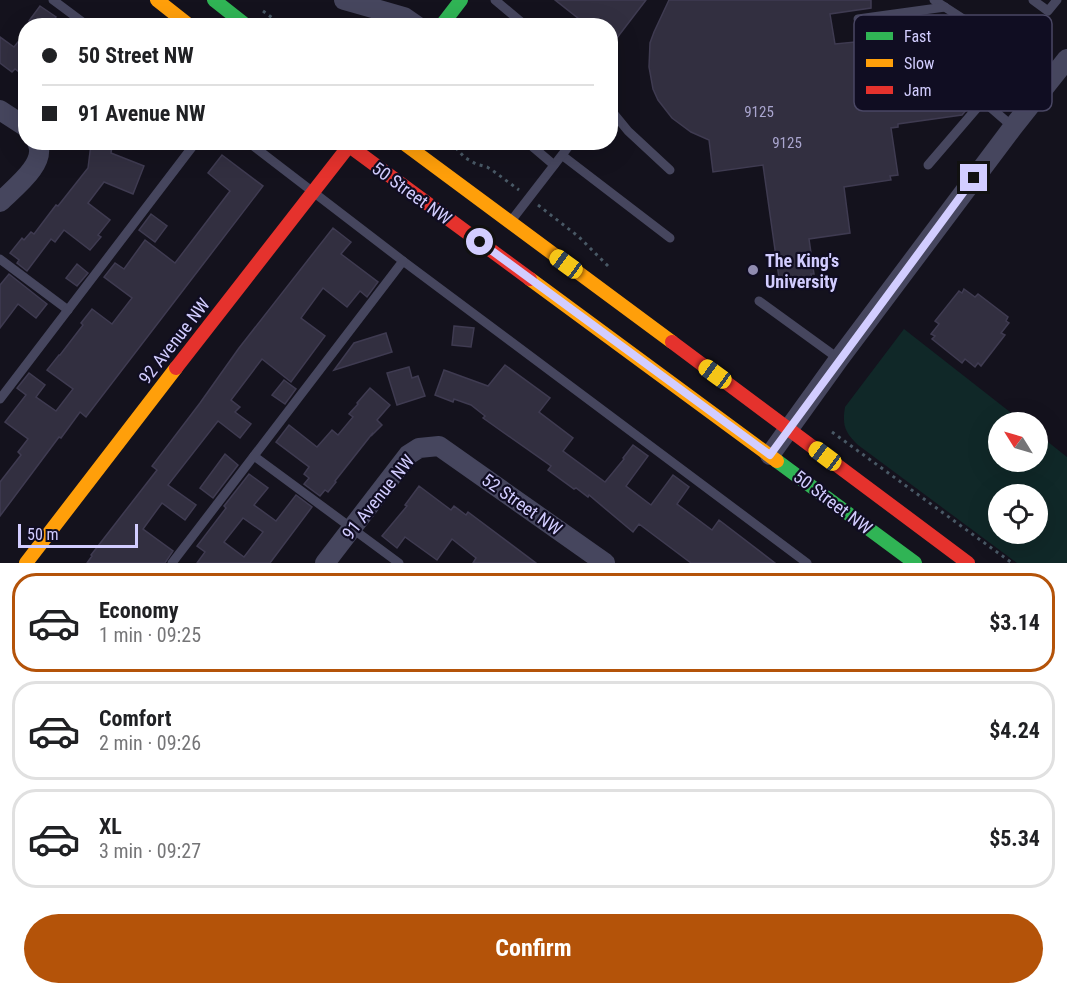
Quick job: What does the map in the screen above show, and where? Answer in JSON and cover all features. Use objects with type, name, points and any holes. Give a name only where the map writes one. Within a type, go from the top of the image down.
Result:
[{"type":"main road","points":[[157,0],[180,18]]},
{"type":"main road","points":[[214,0],[237,18]]},
{"type":"main road","points":[[447,18],[461,0]]},
{"type":"main road","name":"92 Avenue NW","points":[[26,563],[344,150]]},
{"type":"main road","name":"50 Street NW","points":[[356,150],[915,563]]},
{"type":"main road","name":"50 Street NW","points":[[413,150],[968,563]]},
{"type":"main road","points":[[435,152],[464,189]]},
{"type":"street","points":[[344,0],[405,18]]},
{"type":"street","points":[[1052,77],[1067,58]]},
{"type":"street","points":[[0,110],[18,122]]},
{"type":"street","points":[[770,455],[839,359],[1026,111]]},
{"type":"street","points":[[0,202],[39,160],[39,150]]},
{"type":"street","name":"91 Avenue NW","points":[[325,563],[408,454],[419,448],[439,446]]},
{"type":"street","name":"52 Street NW","points":[[439,446],[605,563]]},
{"type":"lane","points":[[53,0],[77,18]]},
{"type":"lane","points":[[495,0],[517,18]]},
{"type":"lane","points":[[934,0],[956,15]]},
{"type":"lane","points":[[1033,0],[1048,11],[1057,0]]},
{"type":"lane","points":[[890,15],[945,8]]},
{"type":"lane","points":[[928,165],[974,111]]},
{"type":"lane","points":[[995,111],[1013,127]]},
{"type":"lane","points":[[618,119],[669,171]]},
{"type":"lane","points":[[0,399],[190,150]]},
{"type":"lane","points":[[258,150],[807,563]]},
{"type":"lane","points":[[537,150],[554,165]]},
{"type":"lane","points":[[509,223],[566,150]]},
{"type":"lane","points":[[562,156],[670,238]]},
{"type":"lane","points":[[0,259],[68,310]]},
{"type":"lane","points":[[172,563],[403,261]]},
{"type":"lane","points":[[759,302],[839,359]]},
{"type":"lane","points":[[254,456],[399,563]]},
{"type":"path","points":[[260,9],[272,18]]},
{"type":"path","points":[[457,150],[476,164],[492,170],[528,197],[579,237],[615,272]]},
{"type":"path","points":[[826,429],[1012,563]]},
{"type":"green space","points":[[904,329],[1010,412],[988,412],[988,472],[1048,472],[1048,442],[1067,457],[1067,563],[1017,563],[991,544],[1048,544],[1048,484],[988,484],[988,541],[858,445],[850,436],[844,419],[845,407]]},
{"type":"building","points":[[555,0],[646,0],[618,37],[618,18],[578,18]]},
{"type":"building","points":[[669,0],[871,0],[871,8],[830,14],[835,44],[854,42],[854,111],[965,111],[962,115],[898,124],[898,127],[891,128],[898,175],[890,176],[891,180],[844,187],[850,233],[809,239],[814,274],[811,274],[812,281],[780,285],[763,165],[713,172],[709,140],[691,132],[672,118],[658,100],[653,89],[649,67],[650,43]]},
{"type":"building","points":[[40,6],[56,17],[55,18],[31,18]]},
{"type":"building","points":[[0,37],[14,47],[18,42],[18,71],[15,69],[12,72],[0,63]]},
{"type":"building","points":[[90,150],[112,150],[111,153],[144,166],[133,194],[104,182],[88,203],[110,220],[98,235],[101,237],[90,250],[64,230],[55,242],[51,239],[27,271],[10,253],[22,238],[24,240],[31,232],[34,234],[88,168]]},
{"type":"building","points":[[222,155],[263,186],[86,417],[80,412],[0,516],[0,482],[21,455],[18,452],[28,439],[5,422],[26,395],[17,388],[29,373],[45,385],[36,397],[56,411],[73,389],[47,370],[83,325],[81,323],[92,309],[112,324],[132,298],[104,277],[115,263],[124,269],[145,240],[175,263],[230,191],[208,173]]},
{"type":"building","points":[[151,214],[167,226],[155,242],[139,230]]},
{"type":"building","points":[[333,228],[351,242],[341,254],[378,282],[367,297],[360,291],[347,307],[323,288],[301,318],[325,336],[291,382],[262,359],[231,400],[240,407],[235,412],[251,424],[240,438],[218,421],[168,485],[196,505],[185,520],[162,503],[143,529],[173,551],[165,563],[87,563],[157,470],[152,466],[239,348]]},
{"type":"building","points":[[77,264],[88,273],[77,286],[66,278]]},
{"type":"building","points":[[9,274],[47,304],[36,318],[18,304],[0,328],[0,285]]},
{"type":"building","points":[[964,289],[975,297],[978,294],[1008,317],[1006,321],[1009,323],[1001,333],[1005,335],[981,366],[978,363],[975,367],[965,359],[962,363],[932,339],[935,336],[931,334],[939,324],[935,321],[959,291],[962,293]]},
{"type":"building","points":[[454,326],[474,328],[471,347],[452,345]]},
{"type":"building","points":[[386,333],[392,352],[334,370],[354,343]]},
{"type":"building","points":[[505,365],[550,398],[539,412],[573,438],[563,451],[605,482],[633,445],[648,456],[626,486],[651,505],[673,475],[689,487],[677,504],[712,530],[719,520],[775,563],[691,563],[639,524],[633,532],[589,495],[588,497],[576,488],[574,489],[548,470],[551,466],[483,418],[485,416],[471,405],[454,399],[453,402],[435,395],[444,370],[488,386]]},
{"type":"building","points":[[409,367],[412,378],[418,376],[425,396],[397,405],[387,373]]},
{"type":"building","points":[[284,380],[296,389],[285,404],[272,395]]},
{"type":"building","points":[[370,388],[390,405],[377,420],[382,425],[372,434],[328,492],[325,490],[320,496],[304,484],[309,478],[304,474],[309,467],[276,442],[289,425],[317,447],[332,430],[338,435],[353,417],[349,414]]},
{"type":"building","points":[[225,454],[238,465],[213,498],[200,488]]},
{"type":"building","points":[[249,474],[268,488],[254,505],[276,521],[296,495],[312,507],[270,563],[197,563],[205,552],[197,546],[226,508],[224,506]],"holes":[[[243,518],[263,532],[244,557],[224,542]]]},
{"type":"building","points":[[419,486],[451,510],[454,506],[466,515],[468,512],[536,563],[473,563],[476,558],[452,539],[437,560],[405,537],[397,548],[382,536],[407,506],[405,505]]},
{"type":"traffic: fast","points":[[214,0],[237,18]]},
{"type":"traffic: fast","points":[[447,18],[461,0]]},
{"type":"traffic: fast","points":[[777,461],[915,563]]},
{"type":"traffic: slow","points":[[157,0],[180,18]]},
{"type":"traffic: slow","points":[[413,150],[672,342]]},
{"type":"traffic: slow","points":[[530,279],[777,461]]},
{"type":"traffic: slow","points":[[26,563],[176,368]]},
{"type":"traffic: jam","points":[[176,368],[346,150]]},
{"type":"traffic: jam","points":[[355,150],[530,279]]},
{"type":"traffic: jam","points":[[672,342],[968,563]]},
{"type":"place","name":"The King's University","points":[[753,270]]},
{"type":"route","points":[[480,242],[770,455],[974,178]]}]
